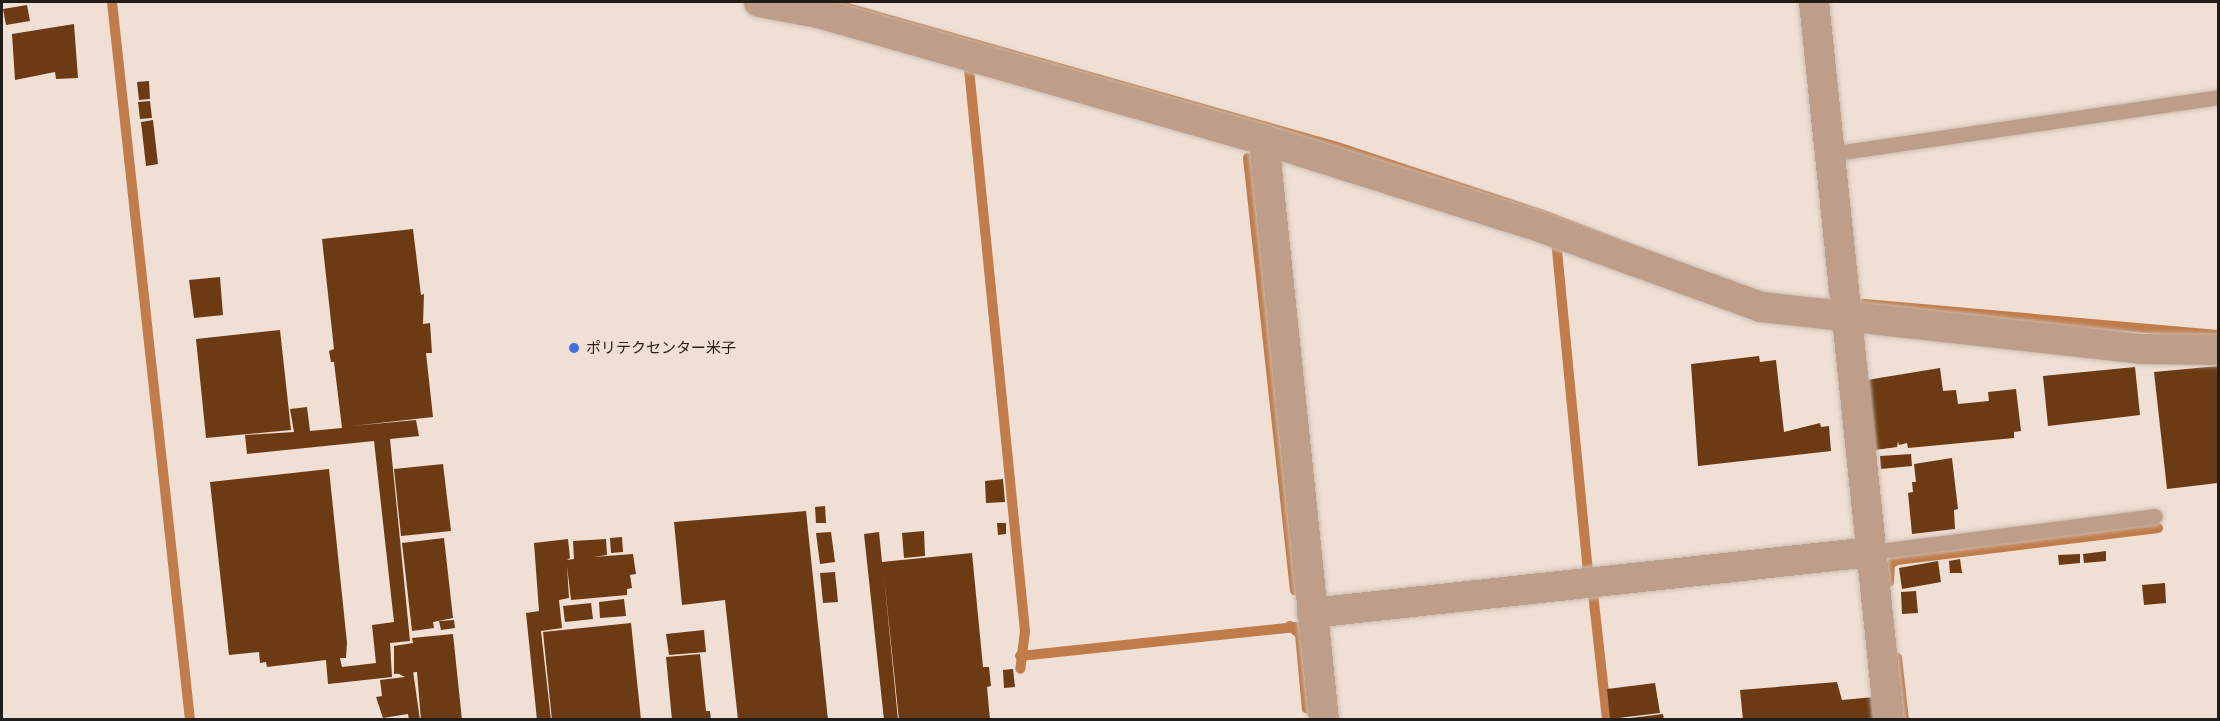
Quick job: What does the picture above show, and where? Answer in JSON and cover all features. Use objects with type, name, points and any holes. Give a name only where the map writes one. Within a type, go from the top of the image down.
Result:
[{"type":"street","points":[[759,2],[818,13],[1264,140],[1540,226],[1739,301],[1844,308],[2141,349],[2218,350]]},
{"type":"street","points":[[1814,2],[1844,308],[1889,720]]},
{"type":"street","points":[[1264,140],[1324,720]]},
{"type":"street","points":[[1312,613],[1871,552]]},
{"type":"lane","points":[[1829,154],[2218,97]]},
{"type":"lane","points":[[1871,552],[2155,516]]},
{"type":"shaded area","points":[[803,2],[848,3],[1338,142],[1544,210],[1757,291],[1804,298],[1865,299],[2218,330],[2218,339],[1803,305]]},
{"type":"building","points":[[27,5],[30,21],[6,25],[3,9]]},
{"type":"building","points":[[74,24],[78,78],[56,79],[55,72],[15,80],[12,34]]},
{"type":"building","points":[[149,81],[150,99],[139,100],[137,82]]},
{"type":"building","points":[[150,101],[152,118],[140,119],[138,102]]},
{"type":"building","points":[[153,120],[158,164],[146,166],[141,122]]},
{"type":"building","points":[[413,229],[421,295],[424,294],[423,324],[430,323],[432,353],[426,353],[433,417],[352,426],[416,420],[419,436],[390,439],[410,641],[390,643],[392,677],[328,684],[326,660],[267,667],[266,662],[260,663],[259,652],[229,655],[210,482],[329,469],[347,643],[346,658],[340,658],[342,667],[376,663],[372,625],[394,622],[374,441],[247,454],[245,435],[294,432],[290,409],[307,407],[310,431],[342,428],[334,362],[331,362],[329,351],[334,349],[322,239]]},
{"type":"building","points":[[220,277],[223,315],[194,318],[189,280]]},
{"type":"building","points":[[280,330],[291,430],[206,438],[196,339]]},
{"type":"building","points":[[1759,356],[1760,362],[1776,360],[1784,432],[1820,423],[1821,427],[1829,426],[1831,451],[1698,466],[1691,364]]},
{"type":"building","points":[[2218,366],[2218,483],[2167,489],[2154,372]]},
{"type":"building","points":[[2135,367],[2140,415],[2048,426],[2043,376]]},
{"type":"building","points":[[1940,368],[1943,391],[1956,390],[1958,404],[1989,401],[1988,392],[2016,389],[2021,431],[2014,432],[2014,438],[1908,448],[1907,443],[1899,445],[1898,441],[1897,447],[1875,450],[1867,380]]},
{"type":"building","points":[[1911,454],[1912,466],[1881,469],[1880,456]]},
{"type":"building","points":[[1952,458],[1958,509],[1954,510],[1955,529],[1912,534],[1908,493],[1913,492],[1912,482],[1916,482],[1914,464]]},
{"type":"building","points":[[443,464],[451,531],[401,536],[394,469]]},
{"type":"building","points":[[1003,479],[1005,502],[986,503],[985,481]]},
{"type":"building","points":[[825,506],[826,523],[816,523],[815,507]]},
{"type":"building","points":[[806,511],[828,720],[738,720],[725,600],[682,605],[674,522]]},
{"type":"building","points":[[997,523],[1006,523],[1006,534],[998,535]]},
{"type":"building","points":[[924,531],[925,556],[904,558],[902,533]]},
{"type":"building","points":[[831,532],[835,562],[820,564],[816,533]]},
{"type":"building","points":[[879,532],[882,562],[972,553],[983,667],[989,667],[991,686],[987,687],[990,720],[899,720],[884,576],[898,720],[884,720],[864,534]]},
{"type":"building","points":[[622,537],[623,552],[611,553],[610,538]]},
{"type":"building","points":[[444,538],[453,618],[433,622],[434,628],[412,631],[402,543]]},
{"type":"building","points":[[568,539],[570,558],[567,560],[574,559],[573,541],[606,539],[607,555],[593,557],[633,554],[636,574],[630,575],[632,588],[627,589],[627,595],[571,600],[567,566],[569,598],[559,600],[562,628],[541,631],[551,720],[537,720],[526,613],[539,611],[534,543]]},
{"type":"building","points":[[2106,551],[2106,561],[2084,563],[2083,554]]},
{"type":"building","points":[[2080,554],[2080,563],[2059,565],[2058,555]]},
{"type":"building","points":[[1960,559],[1962,573],[1950,573],[1949,561]]},
{"type":"building","points":[[1938,561],[1941,582],[1902,589],[1899,568]]},
{"type":"building","points":[[835,572],[838,602],[823,603],[820,573]]},
{"type":"building","points":[[2165,583],[2166,603],[2144,605],[2142,585]]},
{"type":"building","points":[[1916,591],[1918,613],[1902,614],[1901,592]]},
{"type":"building","points":[[624,599],[626,616],[600,618],[599,602]]},
{"type":"building","points":[[591,603],[593,619],[565,622],[563,606]]},
{"type":"building","points":[[454,620],[455,628],[441,630],[439,621]]},
{"type":"building","points":[[631,623],[641,720],[552,720],[543,632]]},
{"type":"building","points":[[704,630],[706,652],[669,655],[666,634]]},
{"type":"building","points":[[453,634],[462,720],[421,720],[417,672],[394,674],[394,646],[413,643],[412,638]]},
{"type":"building","points":[[700,654],[706,711],[710,711],[711,720],[672,720],[666,657]]},
{"type":"building","points":[[1013,669],[1015,687],[1004,688],[1003,670]]},
{"type":"building","points":[[413,671],[420,720],[409,720],[408,714],[383,718],[376,697],[382,696],[380,680],[405,677],[397,673]]},
{"type":"building","points":[[1837,682],[1842,700],[1874,697],[1876,720],[1743,720],[1740,690]]},
{"type":"building","points":[[1655,683],[1660,713],[1610,719],[1607,689]]},
{"type":"building","points":[[1663,714],[1664,720],[1631,720],[1631,718]]},
{"type":"waterway","points":[[112,2],[190,720]]},
{"type":"waterway","points":[[969,69],[1025,631],[1020,669]]},
{"type":"waterway","points":[[1248,158],[1295,590]]},
{"type":"waterway","points":[[1556,240],[1588,572]]},
{"type":"waterway","points":[[1889,582],[1890,564],[1897,560],[2158,528]]},
{"type":"waterway","points":[[1593,593],[1607,720]]},
{"type":"waterway","points":[[1290,626],[1300,634],[1307,709]]},
{"type":"waterway","points":[[1020,656],[1298,627]]},
{"type":"waterway","points":[[1897,658],[1904,720]]},
{"type":"place","name":"ポリテクセンター米子","points":[[574,348]]}]
